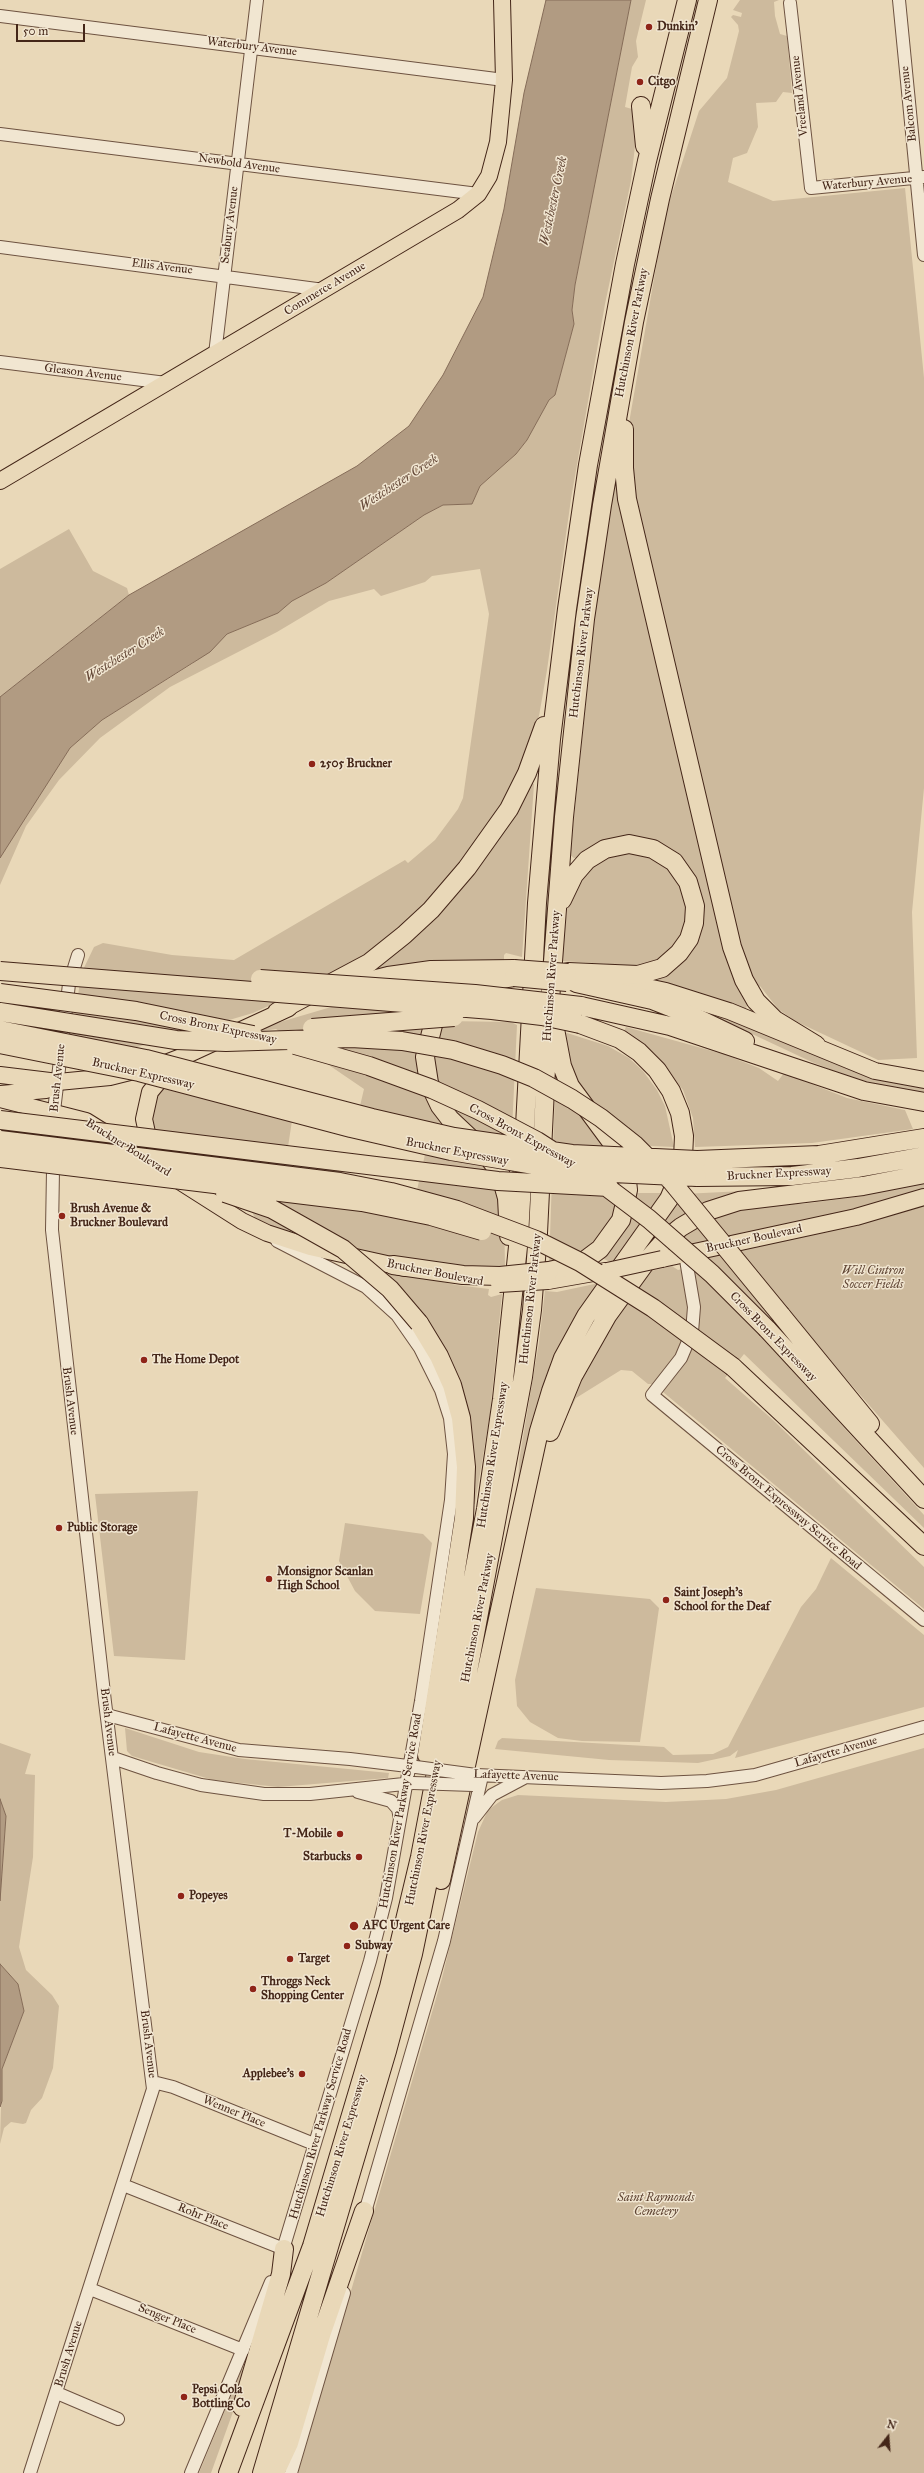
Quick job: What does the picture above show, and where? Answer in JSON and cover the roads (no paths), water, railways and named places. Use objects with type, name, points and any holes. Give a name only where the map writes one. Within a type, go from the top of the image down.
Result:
[{"type":"highway","name":"Hutchinson River Parkway","points":[[511,1314],[524,1177],[537,903],[559,667],[588,465],[609,344],[647,161],[687,0]]},
{"type":"highway","name":"Hutchinson River Parkway","points":[[413,1954],[437,1838],[527,1354],[539,1219],[550,1004],[569,764],[585,620],[602,504],[626,366],[660,199],[708,0]]},
{"type":"highway","points":[[641,106],[647,161]]},
{"type":"highway","points":[[660,199],[684,145],[693,108]]},
{"type":"highway","points":[[626,366],[623,450],[628,499],[732,948],[744,980],[756,1001],[775,1020],[816,1045]]},
{"type":"highway","points":[[278,1012],[378,957],[426,915],[459,879],[500,822],[521,788],[540,742],[559,667]]},
{"type":"highway","points":[[278,1012],[438,980],[514,972],[568,977],[638,975],[662,968],[679,953],[689,940],[695,912],[693,894],[682,871],[664,854],[641,845],[617,846],[596,854],[576,871],[563,896],[556,924]]},
{"type":"highway","points":[[0,964],[407,988],[525,998],[582,1006],[670,1026],[831,1081],[880,1096],[924,1102]]},
{"type":"highway","points":[[0,971],[492,1010],[542,1016],[580,1024],[606,1032],[627,1043],[645,1057],[662,1076],[674,1098],[680,1113],[684,1136],[683,1158],[678,1178],[665,1206],[586,1316],[560,1365],[539,1431],[439,1890],[413,1954]]},
{"type":"highway","points":[[511,1314],[509,1220],[504,1184],[489,1156],[450,1119],[440,1106],[429,1083],[425,1057],[432,1025],[450,998],[474,983],[514,972]]},
{"type":"highway","points":[[568,977],[667,1006],[831,1081]]},
{"type":"highway","name":"Cross Bronx Expressway","points":[[0,993],[129,1010],[266,1038],[374,1068],[458,1101],[537,1141],[623,1199],[712,1274],[767,1329],[924,1499]]},
{"type":"highway","points":[[393,1265],[500,1280],[548,1276],[580,1264],[604,1245],[623,1215],[628,1183],[625,1164],[618,1149],[578,1099],[567,1080],[550,1004]]},
{"type":"highway","points":[[0,1012],[163,1039],[210,1042],[346,1038],[402,1040],[462,1052],[526,1075],[587,1108],[615,1128],[648,1157],[678,1189],[924,1490]]},
{"type":"highway","points":[[116,1032],[164,1035],[205,1034],[445,1017],[539,1019],[580,1024]]},
{"type":"highway","name":"Bruckner Expressway","points":[[0,1030],[146,1059],[378,1120],[460,1138],[697,1174],[924,1138]]},
{"type":"highway","name":"Bruckner Expressway","points":[[0,1044],[139,1072],[351,1128],[462,1154],[589,1173],[792,1176],[847,1170],[924,1156]]},
{"type":"highway","points":[[0,1120],[515,1182],[616,1187],[697,1174]]},
{"type":"highway","points":[[0,1140],[323,1180],[374,1188],[424,1200],[484,1219],[552,1247],[615,1283],[680,1327],[734,1368],[924,1546]]},
{"type":"highway","points":[[0,1158],[357,1201],[445,1220],[558,1259],[617,1289],[680,1327]]},
{"type":"highway","points":[[0,1169],[193,1192],[247,1204],[298,1222]]},
{"type":"highway","points":[[500,1608],[518,1564],[544,1449],[565,1392],[610,1311],[640,1269],[663,1242],[694,1219],[735,1202],[863,1186],[924,1174]]},
{"type":"highway","points":[[144,1175],[238,1197],[264,1206],[298,1222],[330,1241],[365,1266],[396,1295],[419,1323],[440,1356],[457,1402],[465,1451],[466,1485],[464,1518],[413,1841],[410,1906]]},
{"type":"highway","name":"Hutchinson River Expressway","points":[[227,2473],[291,2308],[317,2232],[380,2019],[410,1906],[486,1504],[502,1399],[511,1314]]},
{"type":"highway","name":"Hutchinson River Expressway","points":[[262,2473],[385,2059],[413,1954]]},
{"type":"highway","points":[[275,2473],[289,2443],[322,2332],[364,2211]]},
{"type":"highway","points":[[227,2473],[231,2441],[281,2274],[284,2249]]},
{"type":"main road","name":"Commerce Avenue","points":[[0,481],[458,210],[478,194],[489,176],[498,142],[504,80],[502,0]]},
{"type":"main road","points":[[568,977],[632,983],[690,998],[754,1020],[875,1071],[924,1080]]},
{"type":"main road","points":[[0,1076],[58,1082],[110,1077],[158,1066],[190,1054],[278,1012]]},
{"type":"main road","points":[[180,1181],[165,1168],[154,1153],[146,1133],[144,1119],[147,1102],[152,1087],[167,1070],[190,1054]]},
{"type":"main road","points":[[0,1094],[46,1090],[58,1082]]},
{"type":"main road","name":"Bruckner Boulevard","points":[[0,1099],[77,1117],[97,1126],[242,1221],[298,1243],[393,1265]]},
{"type":"main road","name":"Bruckner Boulevard","points":[[548,1276],[607,1271],[862,1216],[924,1196]]},
{"type":"street","name":"Seabury Avenue","points":[[215,354],[257,0]]},
{"type":"street","name":"Balcom Avenue","points":[[899,0],[920,178],[924,255]]},
{"type":"street","name":"Vreeland Avenue","points":[[790,3],[811,188]]},
{"type":"street","name":"Waterbury Avenue","points":[[0,16],[504,80]]},
{"type":"street","name":"Newbold Avenue","points":[[0,134],[478,194]]},
{"type":"street","name":"Waterbury Avenue","points":[[811,188],[920,178]]},
{"type":"street","name":"Ellis Avenue","points":[[0,248],[224,275],[324,290]]},
{"type":"street","name":"Gleason Avenue","points":[[0,362],[166,383]]},
{"type":"street","name":"Brush Avenue","points":[[30,2473],[152,2098],[153,2082],[107,1715],[55,1266],[51,1203],[54,1111],[69,984],[78,956]]},
{"type":"street","name":"Hutchinson River Parkway Service Road","points":[[191,2473],[284,2249],[314,2144],[375,1945],[410,1784],[452,1493],[453,1441],[448,1411],[434,1376],[416,1341],[397,1315],[380,1298],[350,1278],[300,1254],[242,1221]]},
{"type":"street","name":"Cross Bronx Expressway Service Road","points":[[685,1254],[694,1307],[692,1332],[682,1358],[652,1395],[924,1620]]},
{"type":"street","name":"Lafayette Avenue","points":[[107,1715],[239,1750],[413,1766],[478,1780]]},
{"type":"street","name":"Lafayette Avenue","points":[[113,1758],[167,1776],[239,1792],[287,1795],[410,1784],[532,1776],[661,1783],[731,1779],[782,1768],[924,1727]]},
{"type":"street","points":[[469,1830],[479,1809],[492,1795],[512,1783],[532,1776]]},
{"type":"street","points":[[291,2473],[350,2273],[364,2211],[444,1941],[469,1830],[478,1780]]},
{"type":"street","points":[[349,1790],[391,1801],[398,1808],[401,1823]]},
{"type":"street","name":"Wenner Place","points":[[153,2082],[173,2087],[314,2144]]},
{"type":"street","name":"Rohr Place","points":[[123,2185],[284,2249]]},
{"type":"street","name":"Senger Place","points":[[90,2289],[243,2350]]},
{"type":"street","points":[[57,2393],[118,2420]]},
{"type":"water","name":"Westchester Creek","points":[[546,0],[631,0],[575,285],[572,310],[574,324],[555,395],[549,400],[527,440],[516,454],[480,486],[472,504],[443,505],[424,515],[326,583],[292,601],[278,613],[227,634],[210,652],[102,720],[70,748],[0,858],[0,697],[129,595],[357,466],[409,426],[443,375],[483,297],[504,209],[524,93]]},
{"type":"water","points":[[0,1799],[6,1816],[0,1901]]},
{"type":"water","points":[[0,1964],[18,1984],[24,2011],[2,2069],[2,2101],[0,2107]]},
{"type":"place","name":"Dunkin'","points":[[649,27]]},
{"type":"place","name":"Citgo","points":[[640,82]]},
{"type":"place","name":"2505 Bruckner","points":[[312,764]]},
{"type":"place","name":"Brush Avenue & Bruckner Boulevard","points":[[62,1216]]},
{"type":"place","name":"The Home Depot","points":[[144,1360]]},
{"type":"place","name":"Public Storage","points":[[59,1528]]},
{"type":"place","name":"Monsignor Scanlan High School","points":[[269,1579]]},
{"type":"place","name":"Saint Joseph's School for the Deaf","points":[[666,1600]]},
{"type":"place","name":"T-Mobile","points":[[340,1834]]},
{"type":"place","name":"Starbucks","points":[[359,1857]]},
{"type":"place","name":"Popeyes","points":[[181,1896]]},
{"type":"place","name":"AFC Urgent Care","points":[[354,1926]]},
{"type":"place","name":"Subway","points":[[347,1946]]},
{"type":"place","name":"Target","points":[[290,1959]]},
{"type":"place","name":"Throggs Neck Shopping Center","points":[[253,1989]]},
{"type":"place","name":"Applebee's","points":[[302,2074]]},
{"type":"place","name":"Pepsi Cola Bottling Co","points":[[184,2397]]},
{"type":"park label","name":"Will Cintron Soccer Fields","points":[[873,1278]]},
{"type":"park label","name":"Saint Raymonds Cemetery","points":[[656,2205]]}]
